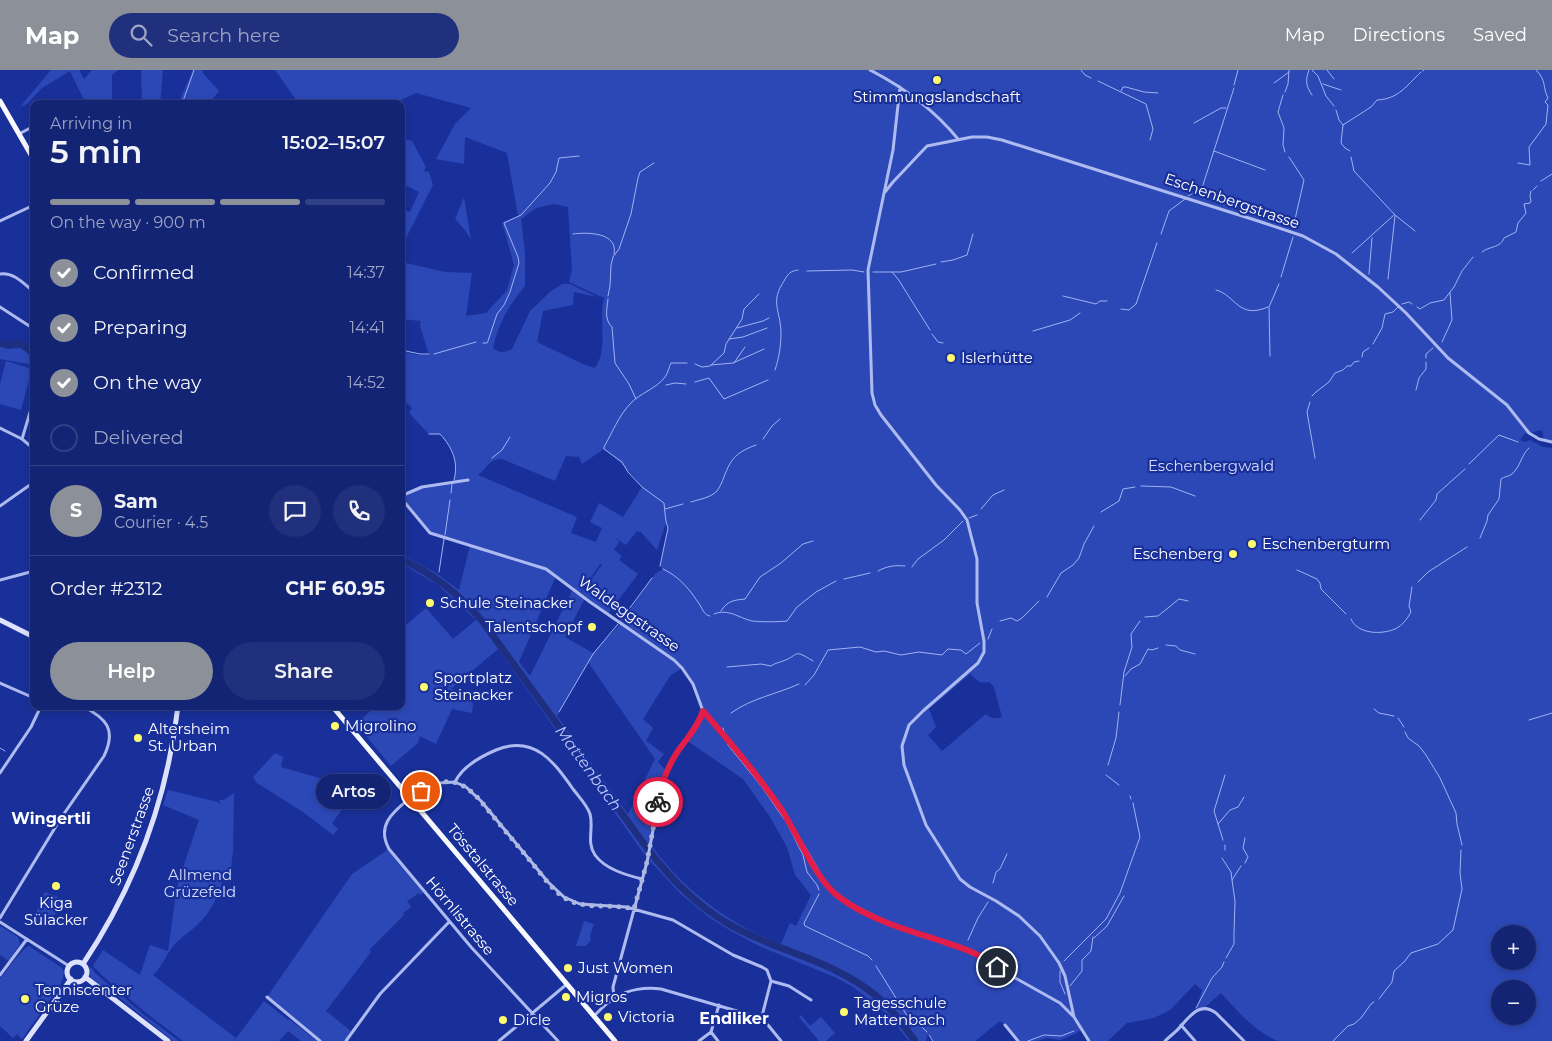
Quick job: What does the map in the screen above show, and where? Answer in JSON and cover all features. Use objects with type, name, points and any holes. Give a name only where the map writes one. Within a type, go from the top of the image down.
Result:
[{"type":"main road","points":[[0,101],[30,153]]},
{"type":"main road","points":[[0,620],[30,635]]},
{"type":"main road","name":"Seenerstrasse","points":[[83,964],[118,905],[152,827],[170,761],[177,710]]},
{"type":"main road","name":"Tösstalstrasse","points":[[335,710],[615,1041]]},
{"type":"main road","points":[[77,962],[83,964],[86,969],[85,977],[80,981],[71,979],[68,974],[69,966],[77,962]]},
{"type":"main road","points":[[85,977],[168,1041]]},
{"type":"main road","points":[[26,1041],[71,979]]},
{"type":"street","points":[[870,70],[900,87],[946,125],[958,139]]},
{"type":"street","name":"Eschenbergstrasse","points":[[900,87],[893,152],[868,270],[873,396],[883,417],[936,485],[967,520],[977,559],[977,603],[985,644],[983,654],[978,663],[923,711],[910,725],[902,746],[904,765],[926,826],[960,879],[968,886],[1019,916],[1042,939],[1057,959],[1064,973],[1074,1016]]},
{"type":"street","points":[[19,134],[30,128]]},
{"type":"street","name":"Eschenbergstrasse","points":[[883,196],[892,182],[925,147],[932,144],[982,136],[1002,140],[1170,191],[1303,236],[1336,254],[1378,287],[1406,313],[1448,358],[1507,405],[1529,433],[1539,439],[1552,442]]},
{"type":"street","points":[[0,221],[30,207]]},
{"type":"street","points":[[0,274],[7,273],[13,275],[30,289]]},
{"type":"street","points":[[0,307],[30,326]]},
{"type":"street","points":[[22,439],[30,412]]},
{"type":"street","points":[[0,428],[22,439],[30,446]]},
{"type":"street","name":"Waldeggstrasse","points":[[405,495],[422,487],[468,480]]},
{"type":"street","points":[[0,506],[30,485]]},
{"type":"street","name":"Waldeggstrasse","points":[[405,502],[430,533],[546,569],[679,664],[693,684],[703,711],[765,786],[789,821],[824,881],[838,896],[889,924],[978,954],[1010,975],[1054,999],[1074,1016]]},
{"type":"street","points":[[0,580],[30,572]]},
{"type":"street","points":[[0,683],[30,696]]},
{"type":"street","points":[[0,774],[31,727],[39,710]]},
{"type":"street","points":[[0,918],[61,818],[104,756],[108,746],[109,733],[104,720],[90,710]]},
{"type":"street","points":[[614,998],[613,987],[650,848],[659,798],[667,772],[677,753],[698,724],[703,711]]},
{"type":"street","points":[[455,782],[477,760],[502,747],[521,745],[532,748],[552,761],[589,811],[591,822],[590,840],[595,855],[614,869],[642,879]]},
{"type":"street","points":[[411,799],[429,786],[447,781],[466,787],[543,876],[564,897],[580,904],[615,906],[660,915],[682,924],[726,952],[767,970],[771,981],[761,1020]]},
{"type":"street","name":"Hörnlistrasse","points":[[411,799],[390,815],[384,839],[389,849],[449,922],[558,1041]]},
{"type":"street","points":[[0,922],[69,966]]},
{"type":"street","points":[[346,1041],[380,994],[449,922]]},
{"type":"street","points":[[0,975],[27,939]]},
{"type":"street","points":[[771,981],[789,986],[811,1000]]},
{"type":"street","points":[[499,1041],[567,984]]},
{"type":"street","points":[[594,1016],[614,998],[632,991],[653,988],[666,990],[754,1016],[768,1025],[781,1041]]},
{"type":"street","points":[[267,997],[320,1041]]},
{"type":"street","points":[[699,1041],[711,1032],[719,1005]]},
{"type":"street","points":[[1165,1041],[1196,1010],[1207,1008],[1216,1013],[1244,1041]]},
{"type":"street","points":[[1074,1016],[1088,1041]]},
{"type":"street","points":[[1005,1025],[1018,1041]]},
{"type":"street","points":[[1182,1026],[1195,1041]]},
{"type":"street","points":[[711,1032],[718,1041]]},
{"type":"green space","points":[[51,70],[79,70],[84,79],[92,70],[118,70],[112,75],[112,100],[89,100],[83,98],[70,71],[42,88],[27,104],[20,107]]},
{"type":"green space","points":[[141,70],[163,70],[160,100],[142,100]]},
{"type":"green space","points":[[193,70],[203,70],[202,72],[219,91],[212,100],[180,100]]},
{"type":"green space","name":"Eschenbergwald","points":[[275,70],[1552,70],[1552,442],[1544,441],[1542,430],[1524,434],[1520,440],[1524,442],[1530,440],[1543,447],[1552,448],[1552,1041],[1278,1041],[1261,1032],[1240,1014],[1221,993],[1204,1008],[1196,1010],[1202,990],[1195,984],[1170,1010],[1154,1018],[1127,1023],[1108,1041],[1089,1041],[1082,1029],[1060,1040],[1047,1038],[1037,1041],[1018,1041],[1000,1021],[975,1041],[934,1041],[928,1033],[926,1041],[909,1041],[886,1013],[853,987],[837,978],[759,946],[731,931],[710,918],[681,894],[647,858],[498,649],[452,688],[447,687],[458,691],[473,703],[472,713],[452,709],[436,744],[420,736],[418,743],[391,766],[356,724],[372,710],[405,710],[405,626],[426,608],[453,639],[476,620],[438,585],[405,565],[405,556],[436,573],[459,590],[470,546],[430,533],[405,503],[405,496],[417,488],[454,481],[456,468],[454,456],[445,439],[440,434],[429,434],[409,413],[412,408],[405,402],[405,352],[429,355],[420,326],[421,321],[405,319],[405,263],[445,272],[472,273],[466,316],[486,313],[507,290],[514,265],[502,222],[518,216],[507,153],[465,137],[464,164],[436,159],[455,124],[471,108],[416,93],[401,100],[296,100]],"holes":[[[554,204],[568,207],[572,270],[569,282],[604,298],[601,352],[595,368],[537,342],[543,311],[573,305],[574,292],[597,297],[570,284],[562,284],[550,292],[530,311],[512,349],[502,352],[493,348],[505,315],[525,286],[525,253],[521,219],[536,208]],[[604,449],[624,466],[642,487],[623,517],[599,503],[590,522],[602,528],[596,542],[571,533],[577,517],[478,475],[494,460],[502,459],[555,481],[566,456],[579,457],[582,464]],[[666,523],[668,528],[660,566],[663,569],[655,574],[621,623],[593,653],[565,637],[585,598],[580,593],[600,564],[595,561],[602,565],[581,593],[608,614],[638,574],[619,560],[622,556],[614,550],[619,542],[610,531],[626,545],[637,531],[641,532],[657,550]],[[556,576],[573,589],[530,676],[519,662]],[[588,662],[655,759],[628,814],[557,716]],[[682,668],[695,688],[703,711],[695,729],[686,740],[743,779],[770,817],[787,847],[795,875],[811,895],[796,926],[790,923],[781,944],[743,926],[708,904],[677,876],[650,844],[659,798],[667,772],[658,762],[664,754],[646,741],[653,728],[643,719],[670,676]],[[970,674],[978,681],[989,682],[994,687],[1002,717],[993,718],[986,714],[942,751],[928,735],[936,727],[929,709]]]},
{"type":"green space","points":[[405,139],[412,141],[426,167],[424,171],[429,172],[433,185],[405,241],[405,210],[410,212],[419,192],[405,185]]},
{"type":"green space","points":[[464,197],[471,240],[455,219]]},
{"type":"green space","points":[[0,345],[7,349],[20,348],[30,354],[30,364],[0,359]]},
{"type":"green space","points":[[6,361],[30,368],[30,376],[21,410],[0,404],[0,384]]},
{"type":"green space","points":[[275,753],[283,757],[281,767],[333,782],[341,774],[353,781],[338,800],[345,806],[332,823],[338,829],[333,835],[303,812],[257,783],[253,777]]},
{"type":"green space","name":"Allmend Grüzefeld","points":[[168,790],[218,802],[221,806],[219,800],[224,800],[234,793],[233,851],[230,877],[224,875],[218,895],[208,913],[175,944],[153,975],[236,1038],[233,1041],[183,1041],[145,1012],[93,966],[103,950],[140,975],[150,945],[168,951],[177,886],[199,820],[163,805]]},
{"type":"green space","points":[[389,849],[424,892],[407,901],[411,907],[403,913],[404,915],[369,950],[371,952],[326,1011],[352,1032],[346,1041],[320,1041],[267,997],[352,874]]},
{"type":"green space","points":[[45,892],[58,897],[57,900],[60,901],[50,927],[33,920]]},
{"type":"green space","points":[[584,921],[594,924],[590,935],[591,940],[586,946],[576,946]]},
{"type":"green space","points":[[0,926],[18,937],[20,944],[9,961],[0,955]]},
{"type":"green space","name":"Tenniscenter Grüze","points":[[29,946],[62,968],[64,973],[61,984],[22,1039],[17,1034],[13,1038],[0,1026],[0,979],[18,956]]},
{"type":"green space","points":[[90,966],[95,973],[143,1014],[179,1041],[173,1041],[116,995],[109,993],[99,986],[90,977]]},
{"type":"green space","points":[[264,1001],[317,1041],[301,1041],[288,1031],[279,1041],[234,1041]]},
{"type":"green space","points":[[801,1015],[810,1026],[821,1017],[835,1033],[826,1041],[819,1041],[799,1017]]},
{"type":"waterway","points":[[183,100],[194,70]]},
{"type":"waterway","points":[[1081,70],[1091,78]]},
{"type":"waterway","points":[[1234,85],[1238,70]]},
{"type":"waterway","points":[[1285,92],[1288,84],[1289,70]]},
{"type":"waterway","points":[[1309,70],[1307,83],[1312,95]]},
{"type":"waterway","points":[[1312,70],[1318,76],[1326,96],[1334,106]]},
{"type":"waterway","points":[[1327,70],[1334,79]]},
{"type":"waterway","points":[[1518,163],[1530,165],[1529,147],[1546,124],[1548,105],[1545,102],[1548,98],[1543,81],[1536,70]]},
{"type":"waterway","points":[[1274,83],[1289,72]]},
{"type":"waterway","points":[[1343,125],[1371,107],[1377,100],[1397,94],[1421,72]]},
{"type":"waterway","points":[[1098,81],[1146,104],[1153,129],[1150,140]]},
{"type":"waterway","points":[[1323,84],[1341,90]]},
{"type":"waterway","points":[[1121,91],[1123,87],[1126,87],[1144,92],[1158,93]]},
{"type":"waterway","points":[[1188,196],[1202,188],[1234,88]]},
{"type":"waterway","points":[[1283,95],[1278,112],[1284,128],[1283,145],[1285,152]]},
{"type":"waterway","points":[[1194,123],[1221,108],[1226,108]]},
{"type":"waterway","points":[[1336,110],[1339,120],[1343,125],[1341,143],[1350,151]]},
{"type":"waterway","points":[[1214,151],[1265,170]]},
{"type":"waterway","points":[[483,343],[488,341],[497,314],[510,292],[519,263],[504,223],[521,215],[550,183],[556,172],[559,158],[579,156]]},
{"type":"waterway","points":[[1289,157],[1304,180],[1293,228]]},
{"type":"waterway","points":[[1351,157],[1354,171],[1395,215],[1415,231]]},
{"type":"waterway","points":[[608,296],[613,257],[619,249],[631,214],[640,172],[654,163]]},
{"type":"waterway","points":[[1541,181],[1552,174]]},
{"type":"waterway","points":[[1533,190],[1537,186]]},
{"type":"waterway","points":[[1482,252],[1500,244],[1504,238],[1516,232],[1518,223],[1526,213],[1524,204],[1531,201],[1531,191]]},
{"type":"waterway","points":[[1161,234],[1169,211],[1185,199]]},
{"type":"waterway","points":[[1352,253],[1394,215]]},
{"type":"waterway","points":[[1388,279],[1395,216]]},
{"type":"waterway","points":[[573,234],[586,233],[607,237],[612,241],[614,254]]},
{"type":"waterway","points":[[941,262],[967,255],[973,234]]},
{"type":"waterway","points":[[1281,277],[1293,237]]},
{"type":"waterway","points":[[1369,274],[1372,238]]},
{"type":"waterway","points":[[1121,309],[1129,310],[1136,304],[1157,243]]},
{"type":"waterway","points":[[1417,307],[1420,309],[1430,303],[1444,300],[1473,257]]},
{"type":"waterway","points":[[873,272],[901,272],[936,264]]},
{"type":"waterway","points":[[775,370],[780,352],[781,337],[777,295],[788,275],[798,270]]},
{"type":"waterway","points":[[807,271],[852,270],[864,272]]},
{"type":"waterway","points":[[892,272],[930,330]]},
{"type":"waterway","points":[[1270,356],[1269,307],[1279,284]]},
{"type":"waterway","points":[[1216,290],[1250,311],[1268,307]]},
{"type":"waterway","points":[[1442,342],[1452,320],[1450,293]]},
{"type":"waterway","points":[[695,364],[702,367],[710,366],[724,353],[726,344],[742,319],[744,309],[759,294]]},
{"type":"waterway","points":[[1063,296],[1096,304],[1100,301],[1107,301]]},
{"type":"waterway","points":[[608,299],[607,317],[612,327],[615,363],[629,384],[636,399]]},
{"type":"waterway","points":[[1402,304],[1409,302],[1412,304]]},
{"type":"waterway","points":[[1373,344],[1382,328],[1385,314],[1393,312],[1398,307]]},
{"type":"waterway","points":[[1033,331],[1070,320],[1080,313]]},
{"type":"waterway","points":[[737,328],[769,318]]},
{"type":"waterway","points":[[729,339],[743,337],[767,328]]},
{"type":"waterway","points":[[932,334],[938,342],[943,343]]},
{"type":"waterway","points":[[434,354],[476,342]]},
{"type":"waterway","name":"Mattenbach","points":[[0,343],[8,345],[21,343],[30,351]]},
{"type":"waterway","points":[[734,363],[745,347]]},
{"type":"waterway","points":[[1362,357],[1363,352],[1369,348]]},
{"type":"waterway","points":[[1426,358],[1426,354],[1433,348]]},
{"type":"waterway","points":[[711,365],[733,363],[764,349]]},
{"type":"waterway","points":[[405,351],[429,354]]},
{"type":"waterway","points":[[1312,396],[1329,382],[1335,373],[1359,361]]},
{"type":"waterway","points":[[1416,390],[1419,378],[1426,369],[1426,362]]},
{"type":"waterway","points":[[660,566],[668,528],[664,503],[642,487],[628,472],[622,462],[604,449],[604,447],[619,419],[631,403],[661,381],[671,363],[687,363]]},
{"type":"waterway","points":[[695,382],[709,378],[724,399],[768,380]]},
{"type":"waterway","points":[[666,385],[675,383],[686,384]]},
{"type":"waterway","points":[[1310,402],[1307,412],[1315,458]]},
{"type":"waterway","points":[[763,439],[772,426],[780,419]]},
{"type":"waterway","points":[[429,434],[440,434],[448,444],[455,461],[454,480]]},
{"type":"waterway","points":[[1469,464],[1499,435],[1518,442]]},
{"type":"waterway","points":[[492,458],[502,450],[510,437]]},
{"type":"waterway","points":[[691,502],[708,497],[717,491],[732,460],[739,453],[756,445]]},
{"type":"waterway","points":[[1480,538],[1488,515],[1499,499],[1501,479],[1515,471],[1529,448]]},
{"type":"waterway","points":[[1420,520],[1436,500],[1437,494],[1465,469]]},
{"type":"waterway","points":[[451,493],[452,484]]},
{"type":"waterway","points":[[1141,486],[1171,487],[1195,496]]},
{"type":"waterway","points":[[1101,512],[1119,501],[1123,489],[1135,487]]},
{"type":"waterway","points":[[981,509],[993,495],[1004,490]]},
{"type":"waterway","points":[[445,535],[450,500]]},
{"type":"waterway","points":[[665,509],[683,504]]},
{"type":"waterway","points":[[969,518],[977,515]]},
{"type":"waterway","points":[[912,567],[918,559],[944,540],[963,521]]},
{"type":"waterway","points":[[1047,597],[1061,573],[1073,565],[1079,558],[1094,526]]},
{"type":"waterway","points":[[439,572],[444,539]]},
{"type":"waterway","points":[[721,611],[731,602],[745,599],[760,577],[781,563],[803,544],[813,541]]},
{"type":"waterway","points":[[1418,582],[1428,572],[1467,547]]},
{"type":"waterway","name":"Mattenbach","points":[[405,561],[446,586],[483,622],[647,848],[683,889],[715,916],[745,933],[822,964],[859,983],[886,1005],[915,1041]]},
{"type":"waterway","points":[[878,571],[891,566],[905,566]]},
{"type":"waterway","points":[[663,569],[684,584],[705,613],[710,616]]},
{"type":"waterway","points":[[1297,570],[1317,579],[1321,589],[1346,614]]},
{"type":"waterway","points":[[844,579],[870,573]]},
{"type":"waterway","points":[[621,620],[652,578]]},
{"type":"waterway","points":[[714,614],[724,612],[752,621],[787,621],[797,607],[816,592],[836,581]]},
{"type":"waterway","points":[[1351,619],[1358,628],[1370,632],[1383,632],[1395,629],[1404,622],[1411,612],[1409,606],[1412,587]]},
{"type":"waterway","points":[[1145,617],[1158,616],[1179,599],[1188,601]]},
{"type":"waterway","points":[[1000,621],[1011,618],[1017,621],[1039,601]]},
{"type":"waterway","points":[[1120,705],[1124,672],[1132,647],[1131,634],[1140,621]]},
{"type":"waterway","points":[[559,712],[593,654],[618,624]]},
{"type":"waterway","points":[[988,639],[992,629]]},
{"type":"waterway","points":[[805,685],[814,675],[828,650],[860,647],[876,652],[884,651],[901,655],[919,652],[942,655],[948,649],[961,650],[966,654],[980,643]]},
{"type":"waterway","points":[[1166,645],[1176,646],[1180,650],[1195,654]]},
{"type":"waterway","points":[[1125,676],[1131,669],[1140,664],[1148,649],[1158,648]]},
{"type":"waterway","points":[[727,667],[761,664],[771,666],[796,654],[813,661]]},
{"type":"waterway","points":[[731,713],[756,700],[799,684]]},
{"type":"waterway","points":[[1374,709],[1379,713],[1394,716]]},
{"type":"waterway","points":[[1108,765],[1116,738],[1119,712]]},
{"type":"waterway","points":[[1529,720],[1552,713]]},
{"type":"waterway","points":[[1398,718],[1404,727]]},
{"type":"waterway","points":[[723,728],[724,732]]},
{"type":"waterway","points":[[1405,732],[1408,738],[1419,746],[1426,755],[1440,778],[1456,813],[1462,845]]},
{"type":"waterway","points":[[726,739],[728,745],[762,787],[784,819]]},
{"type":"waterway","points":[[0,748],[5,751]]},
{"type":"waterway","points":[[1106,775],[1119,785]]},
{"type":"waterway","points":[[1223,840],[1214,811],[1225,775]]},
{"type":"waterway","points":[[1218,824],[1230,810],[1238,807],[1244,797]]},
{"type":"waterway","points":[[1064,961],[1106,919],[1120,893],[1140,837],[1133,803]]},
{"type":"waterway","points":[[786,821],[803,855],[807,872],[819,890]]},
{"type":"waterway","points":[[1245,838],[1243,848],[1248,857],[1245,863]]},
{"type":"waterway","points":[[1225,845],[1225,850]]},
{"type":"waterway","points":[[1379,999],[1392,982],[1394,971],[1411,953],[1438,944],[1453,930],[1462,889],[1460,873],[1461,850]]},
{"type":"waterway","points":[[993,883],[996,872],[1000,869],[1007,854]]},
{"type":"waterway","points":[[1222,858],[1231,872],[1232,880]]},
{"type":"waterway","points":[[1234,933],[1235,901],[1232,880],[1241,866]]},
{"type":"waterway","points":[[819,894],[804,923],[805,926],[868,956],[872,960]]},
{"type":"waterway","points":[[1094,938],[1107,926],[1124,896]]},
{"type":"waterway","points":[[968,940],[988,902]]},
{"type":"waterway","points":[[1226,958],[1234,944],[1234,934]]},
{"type":"waterway","points":[[1070,986],[1082,971],[1082,960],[1091,951],[1093,937]]},
{"type":"waterway","points":[[1196,1008],[1212,978],[1224,962]]},
{"type":"waterway","points":[[876,966],[906,1014],[927,1032]]},
{"type":"waterway","points":[[1060,971],[1060,982],[1065,994]]},
{"type":"waterway","points":[[1333,1041],[1348,1026],[1361,1018],[1374,1002]]},
{"type":"waterway","points":[[1028,1041],[1044,1035],[1061,1036],[1074,1031]]},
{"type":"waterway","points":[[929,1035],[933,1041]]},
{"type":"way so far","points":[[421,791],[429,786],[447,781],[466,787],[481,801],[557,892],[571,901],[580,904],[634,909],[647,862],[658,802]]},
{"type":"place","name":"Stimmungslandschaft","points":[[937,80]]},
{"type":"place","name":"Islerhütte","points":[[951,358]]},
{"type":"place","name":"Eschenbergturm","points":[[1252,544]]},
{"type":"place","name":"Eschenberg","points":[[1233,554]]},
{"type":"place","name":"Schule Steinacker","points":[[430,603]]},
{"type":"place","name":"Talentschopf","points":[[592,627]]},
{"type":"place","name":"Sportplatz Steinacker","points":[[424,687]]},
{"type":"place","name":"Migrolino","points":[[335,726]]},
{"type":"place","name":"Altersheim St. Urban","points":[[138,738]]},
{"type":"place","name":"Artos","points":[[421,791]]},
{"type":"place","name":"Kiga Sülacker","points":[[56,886]]},
{"type":"place","name":"Just Women","points":[[568,968]]},
{"type":"place","name":"Migros","points":[[566,997]]},
{"type":"place","name":"Tenniscenter Grüze","points":[[25,999]]},
{"type":"place","name":"Tagesschule Mattenbach","points":[[844,1012]]},
{"type":"place","name":"Victoria","points":[[608,1017]]},
{"type":"place","name":"Dicle","points":[[503,1020]]},
{"type":"district","name":"Wingertli","points":[[51,818]]},
{"type":"district","name":"Endliker","points":[[734,1018]]},
{"type":"route","points":[[658,802],[664,779],[672,761],[697,726],[703,711],[765,786],[789,821],[824,881],[838,896],[886,922],[968,950],[982,956],[997,967]]}]
